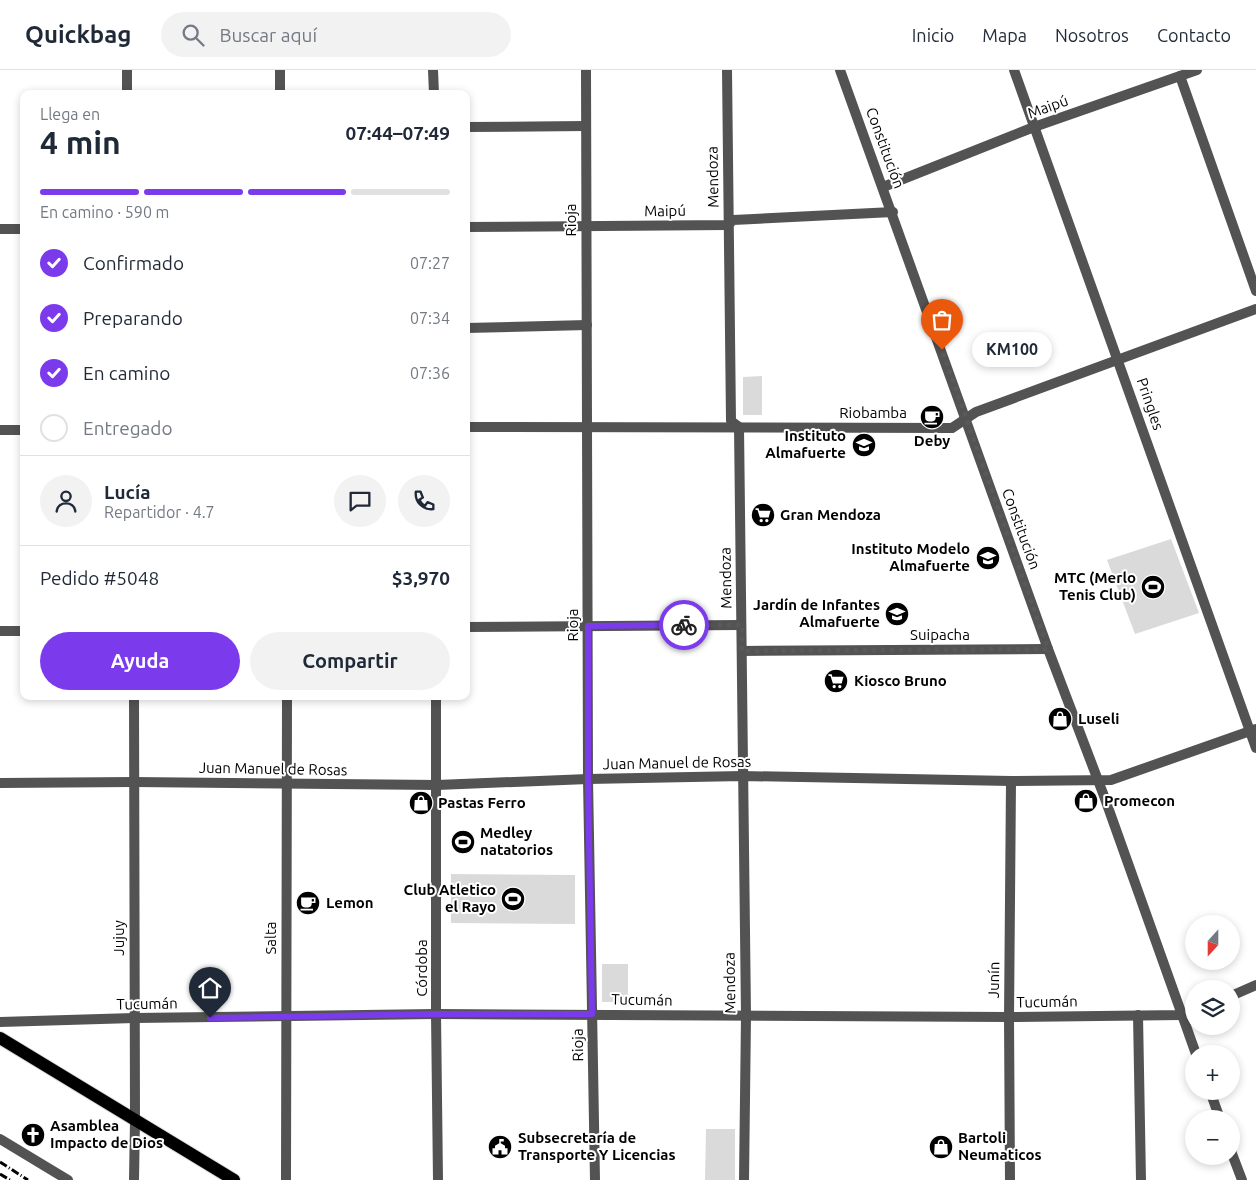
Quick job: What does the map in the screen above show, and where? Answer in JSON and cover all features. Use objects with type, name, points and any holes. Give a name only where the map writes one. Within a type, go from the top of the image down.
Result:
[{"type":"main road","points":[[0,1038],[234,1180]]},
{"type":"street","points":[[127,70],[127,90]]},
{"type":"street","points":[[280,70],[280,90]]},
{"type":"street","points":[[433,70],[434,90]]},
{"type":"street","name":"Rioja","points":[[586,70],[588,780],[595,1180]]},
{"type":"street","name":"Mendoza","points":[[726,70],[731,420],[739,427],[746,1016],[744,1180]]},
{"type":"street","name":"Constitución","points":[[840,70],[1193,1045]]},
{"type":"street","name":"Pringles","points":[[1014,70],[1253,730],[1256,748]]},
{"type":"street","name":"Maipú","points":[[882,187],[1034,127],[1197,70]]},
{"type":"street","points":[[1180,76],[1256,291]]},
{"type":"street","points":[[470,126],[586,126]]},
{"type":"street","name":"Maipú","points":[[470,227],[728,225],[734,220],[892,212]]},
{"type":"street","points":[[0,229],[20,229]]},
{"type":"street","name":"Riobamba","points":[[470,427],[952,428],[976,412],[1118,358],[1256,309]]},
{"type":"street","points":[[470,328],[587,325]]},
{"type":"street","points":[[0,430],[20,430]]},
{"type":"street","points":[[470,627],[742,625]]},
{"type":"street","points":[[0,631],[20,631]]},
{"type":"street","name":"Suipacha","points":[[742,651],[1048,649]]},
{"type":"street","name":"Jujuy","points":[[134,700],[134,1180]]},
{"type":"street","name":"Salta","points":[[286,1180],[287,700]]},
{"type":"street","name":"Córdoba","points":[[436,700],[438,1180]]},
{"type":"street","name":"Juan Manuel de Rosas","points":[[0,783],[134,782],[437,785],[743,776],[1097,780],[1115,779],[1253,730]]},
{"type":"street","name":"Junín","points":[[1010,1180],[1011,780]]},
{"type":"street","points":[[1240,992],[1256,984]]},
{"type":"street","name":"Tucumán","points":[[0,1022],[134,1018],[436,1014],[1009,1017],[1185,1014]]},
{"type":"street","points":[[1138,1015],[1141,1180]]},
{"type":"street","points":[[0,1139],[68,1180]]},
{"type":"street","points":[[1236,1165],[1242,1180]]},
{"type":"shaded area","points":[[762,376],[762,415],[743,415],[743,377]]},
{"type":"shaded area","name":"MTC (Merlo Tenis Club)","points":[[1171,539],[1199,613],[1135,634],[1107,560]]},
{"type":"shaded area","name":"Club Atletico el Rayo","points":[[451,874],[575,875],[575,924],[451,923]]},
{"type":"shaded area","points":[[602,964],[628,964],[628,1002],[602,1002]]},
{"type":"shaded area","points":[[706,1129],[735,1129],[735,1180],[705,1180]]},
{"type":"railway","points":[[0,1162],[28,1180]]},
{"type":"railway","points":[[0,1174],[10,1180]]},
{"type":"way so far","points":[[684,625],[742,625],[742,651],[1048,649],[942,350]]},
{"type":"place","name":"KM100","points":[[942,350]]},
{"type":"place","name":"Deby","points":[[932,417]]},
{"type":"place","name":"Instituto Almafuerte","points":[[864,445]]},
{"type":"place","name":"Gran Mendoza","points":[[763,515]]},
{"type":"place","name":"Instituto Modelo Almafuerte","points":[[988,558]]},
{"type":"place","name":"MTC (Merlo Tenis Club)","points":[[1153,587]]},
{"type":"place","name":"Jardín de Infantes Almafuerte","points":[[897,614]]},
{"type":"place","name":"Kiosco Bruno","points":[[836,681]]},
{"type":"place","name":"Luseli","points":[[1060,719]]},
{"type":"place","name":"Promecon","points":[[1086,801]]},
{"type":"place","name":"Pastas Ferro","points":[[421,803]]},
{"type":"place","name":"Medley natatorios","points":[[463,842]]},
{"type":"place","name":"Club Atletico el Rayo","points":[[513,899]]},
{"type":"place","name":"Lemon","points":[[308,903]]},
{"type":"place","name":"Asamblea Impacto de Dios","points":[[33,1135]]},
{"type":"place","name":"Subsecretaría de Transporte Y Licencias","points":[[500,1147]]},
{"type":"place","name":"Bartoli Neumaticos","points":[[941,1147]]},
{"type":"route","points":[[210,1018],[436,1014],[592,1014],[588,780],[588,626],[684,625]]}]
